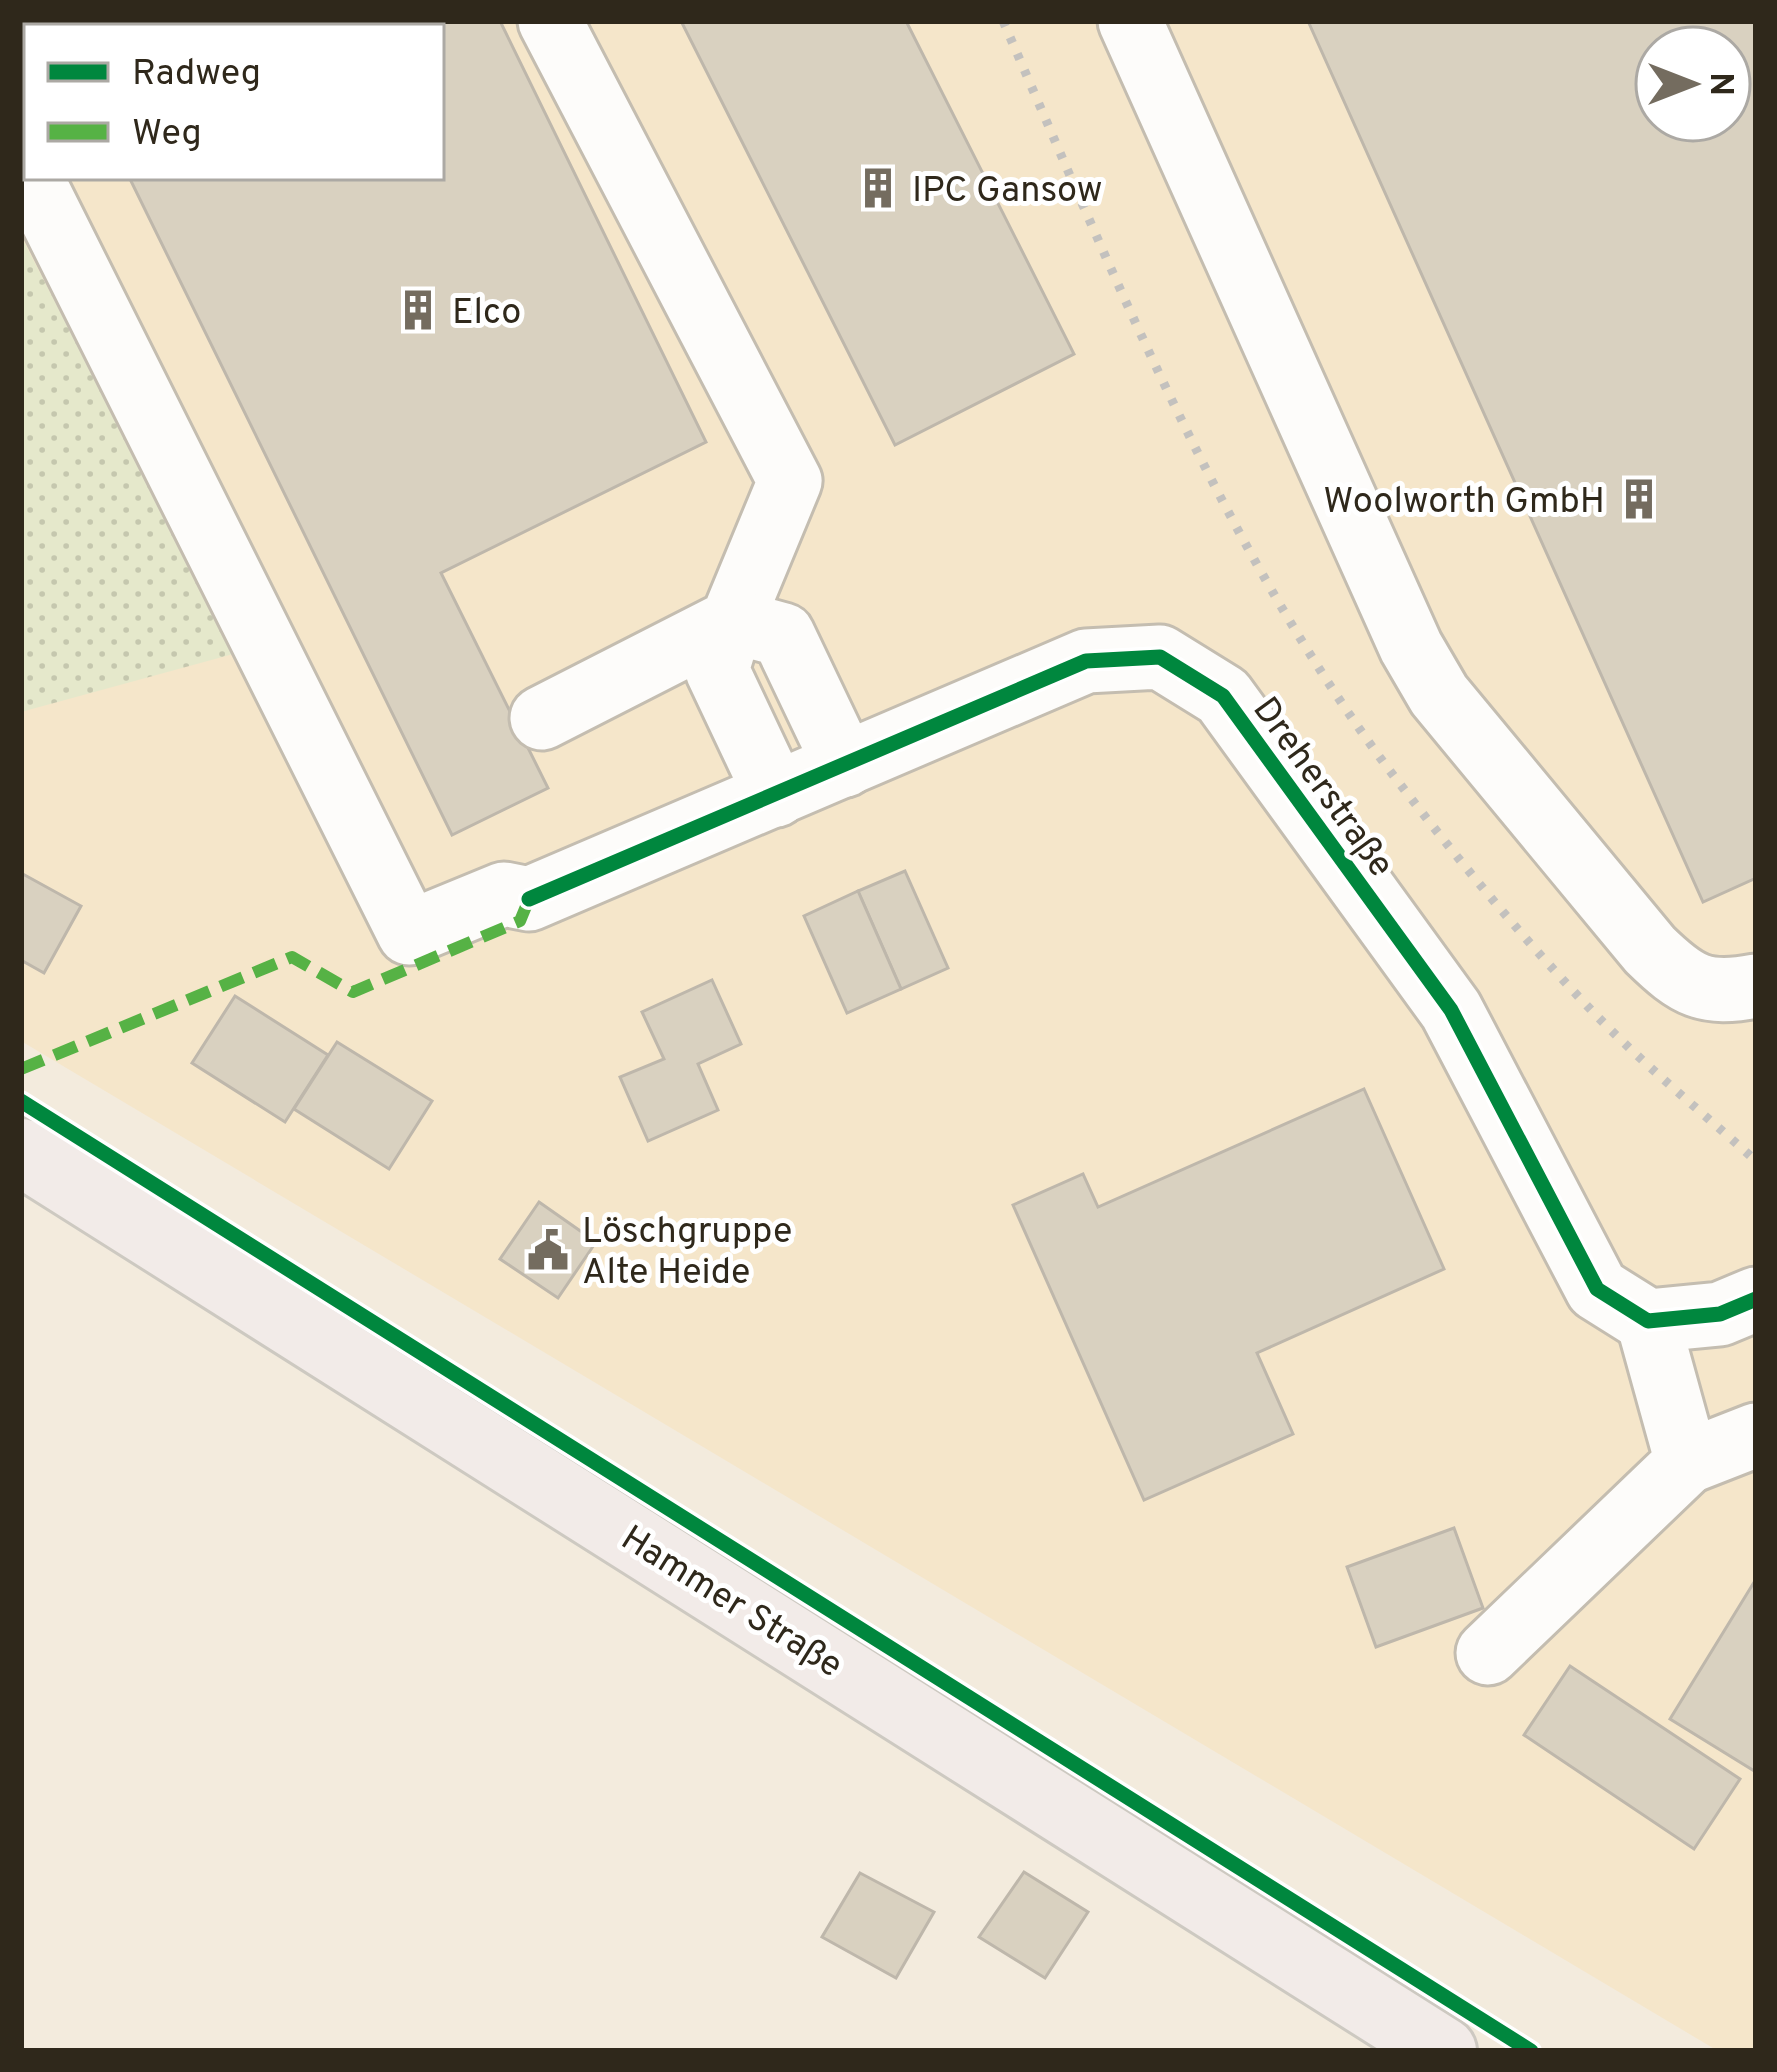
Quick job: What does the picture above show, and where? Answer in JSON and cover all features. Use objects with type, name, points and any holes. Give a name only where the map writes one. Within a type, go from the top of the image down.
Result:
[{"type":"main road","name":"Hammer Straße","points":[[21,1152],[1443,2051]]},
{"type":"street","points":[[550,21],[790,481],[732,621],[717,670],[776,794]]},
{"type":"street","points":[[1130,21],[1411,647],[1439,695],[1680,980],[1720,993],[1756,986]]},
{"type":"street","name":"Dreherstraße","points":[[33,180],[409,932],[504,894],[529,899],[1086,662],[1160,657],[1223,696],[1451,1010],[1597,1289],[1648,1321]]},
{"type":"street","points":[[542,718],[732,621],[783,635],[845,765]]},
{"type":"street","points":[[1688,1462],[1648,1321],[1720,1315],[1756,1299]]},
{"type":"street","points":[[1488,1654],[1688,1462],[1756,1436]]},
{"type":"shaded area","points":[[21,21],[1756,21],[1756,2051],[1718,2051],[21,1041]]},
{"type":"green space","points":[[21,236],[237,653],[21,712]]},
{"type":"building","name":"Elco","points":[[500,21],[706,442],[441,573],[548,788],[452,835],[130,180],[444,180],[444,24],[216,24]]},
{"type":"building","name":"IPC Gansow","points":[[681,21],[906,21],[1074,354],[895,445]]},
{"type":"building","name":"Woolworth GmbH","points":[[1308,21],[1756,21],[1756,878],[1703,902]]},
{"type":"building","points":[[905,871],[948,968],[901,989],[858,891]]},
{"type":"building","points":[[21,873],[81,906],[44,973],[21,960]]},
{"type":"building","points":[[858,891],[901,989],[847,1013],[804,916]]},
{"type":"building","points":[[712,980],[741,1044],[698,1064],[718,1110],[648,1141],[620,1077],[664,1059],[642,1012]]},
{"type":"building","points":[[235,996],[328,1055],[285,1122],[192,1063]]},
{"type":"building","points":[[337,1042],[432,1101],[389,1169],[294,1109]]},
{"type":"building","points":[[1364,1089],[1444,1269],[1257,1353],[1293,1434],[1144,1500],[1013,1205],[1083,1174],[1098,1207]]},
{"type":"building","name":"Löschgruppe Alte Heide","points":[[539,1202],[596,1242],[558,1298],[500,1259]]},
{"type":"building","points":[[1454,1528],[1483,1608],[1376,1647],[1347,1567]]},
{"type":"building","points":[[1756,1579],[1756,1772],[1670,1719]]},
{"type":"building","points":[[1570,1666],[1740,1779],[1694,1849],[1524,1735]]},
{"type":"building","points":[[1024,1872],[1088,1912],[1045,1978],[979,1937]]},
{"type":"building","points":[[860,1873],[934,1912],[896,1978],[822,1937]]},
{"type":"railway","points":[[1003,21],[1176,408],[1275,596],[1330,686],[1414,802],[1541,956],[1634,1052],[1756,1161]]},
{"type":"marked path","points":[[21,1069],[292,957],[353,992],[520,921],[529,899]]},
{"type":"cycle path","points":[[529,899],[1086,661],[1160,657],[1223,696],[1451,1010],[1597,1289],[1648,1321],[1720,1314],[1756,1299]]},
{"type":"cycle path","points":[[21,1101],[1531,2051]]},
{"type":"place","name":"IPC Gansow","points":[[878,188]]},
{"type":"place","name":"Elco","points":[[418,310]]},
{"type":"place","name":"Woolworth GmbH","points":[[1639,499]]},
{"type":"place","name":"Löschgruppe Alte Heide","points":[[548,1250]]}]
